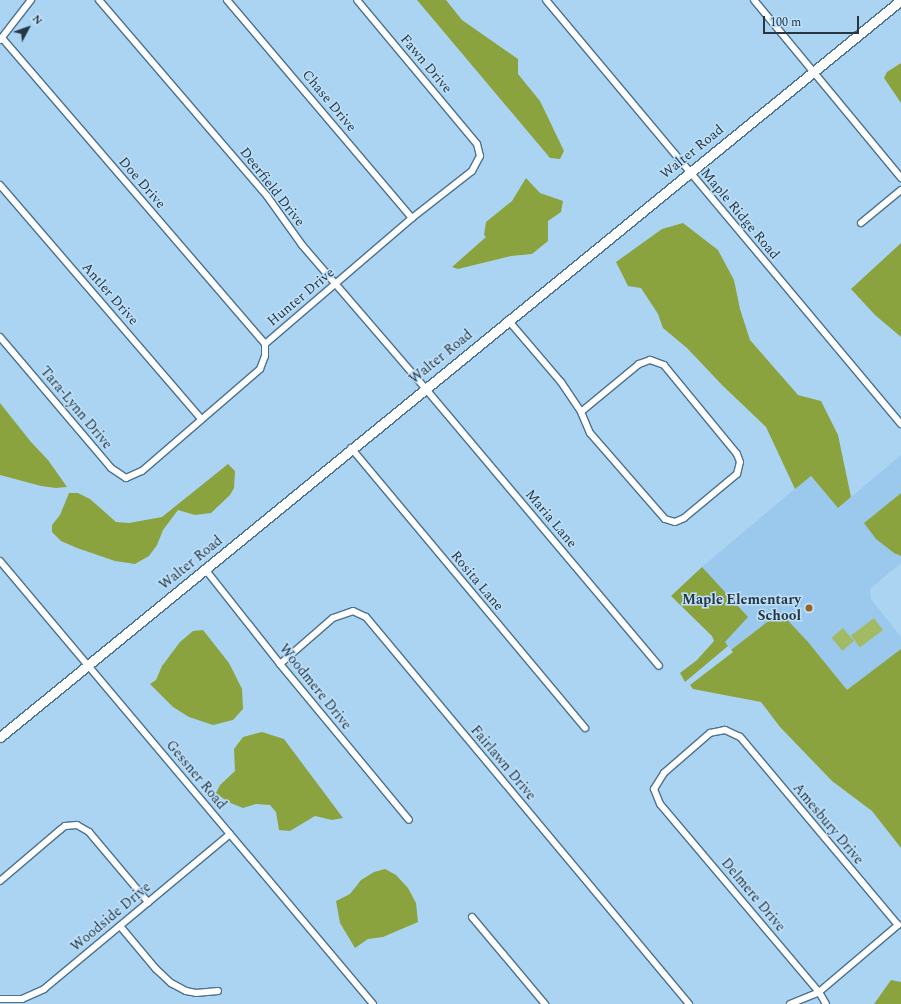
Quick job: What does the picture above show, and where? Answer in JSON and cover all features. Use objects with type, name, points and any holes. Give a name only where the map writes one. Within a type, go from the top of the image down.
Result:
[{"type":"street","points":[[1,39],[31,0]]},
{"type":"street","name":"Deerfield Drive","points":[[99,0],[267,196],[302,245],[425,388]]},
{"type":"street","name":"Chase Drive","points":[[228,0],[412,218]]},
{"type":"street","name":"Fawn Drive","points":[[357,0],[477,144]]},
{"type":"street","name":"Maple Ridge Road","points":[[546,0],[901,424]]},
{"type":"street","points":[[754,0],[901,178]]},
{"type":"street","name":"Walter Road","points":[[0,738],[508,320],[901,0]]},
{"type":"street","name":"Doe Drive","points":[[1,39],[265,344]]},
{"type":"street","name":"Hunter Drive","points":[[142,471],[260,369],[265,356],[265,344],[412,218],[472,171],[480,156],[477,144]]},
{"type":"street","name":"Antler Drive","points":[[0,185],[201,419]]},
{"type":"street","points":[[861,223],[901,190]]},
{"type":"street","points":[[508,320],[561,382],[581,412],[590,432],[665,519],[674,522],[684,518],[736,474],[740,462],[737,454],[664,365],[650,360],[639,364],[581,412]]},
{"type":"street","name":"Tara-Lynn Drive","points":[[0,337],[111,468],[126,478],[142,471]]},
{"type":"street","name":"Maria Lane","points":[[425,388],[659,666]]},
{"type":"street","name":"Rosita Lane","points":[[352,448],[585,728]]},
{"type":"street","name":"Gessner Road","points":[[0,562],[373,1004]]},
{"type":"street","name":"Woodmere Drive","points":[[205,569],[280,664],[409,820]]},
{"type":"street","name":"Fairlawn Drive","points":[[280,664],[333,618],[353,611],[366,617],[689,1004]]},
{"type":"street","name":"Amesbury Drive","points":[[660,804],[654,789],[664,773],[710,733],[725,730],[740,737],[898,925],[819,992]]},
{"type":"street","name":"Delmere Drive","points":[[660,804],[819,992],[826,1004]]},
{"type":"street","points":[[0,881],[65,826],[77,825],[89,832],[148,902]]},
{"type":"street","name":"Woodside Drive","points":[[0,999],[22,999],[44,989],[230,834]]},
{"type":"street","points":[[472,917],[545,1004]]},
{"type":"street","points":[[120,926],[156,969],[171,983],[196,993],[218,991]]},
{"type":"street","points":[[790,1004],[819,992]]},
{"type":"shaded area","name":"Maple Elementary School","points":[[901,455],[901,493],[870,518],[901,552],[901,563],[870,589],[871,599],[901,637],[901,699],[826,760],[725,642],[702,567],[810,476],[838,508]]},
{"type":"green space","points":[[417,0],[446,0],[462,20],[518,59],[518,74],[540,101],[564,151],[560,159],[550,158]]},
{"type":"green space","points":[[901,63],[901,103],[884,78],[887,72]]},
{"type":"green space","points":[[526,178],[540,193],[563,201],[561,212],[548,221],[548,241],[532,254],[511,256],[458,269],[452,267],[486,237],[484,235],[486,222],[512,201]]},
{"type":"green space","points":[[683,223],[718,250],[734,280],[740,309],[750,340],[798,395],[821,401],[838,435],[851,497],[838,508],[811,476],[795,489],[766,427],[723,386],[687,348],[663,328],[658,314],[641,288],[628,286],[616,262],[662,229]]},
{"type":"green space","points":[[901,243],[901,337],[875,315],[851,289]]},
{"type":"green space","points":[[0,403],[31,442],[48,460],[67,487],[56,488],[41,486],[0,475]]},
{"type":"green space","points":[[228,464],[235,471],[234,488],[230,495],[211,513],[195,515],[178,510],[163,530],[157,545],[149,556],[135,564],[115,561],[77,548],[61,541],[52,532],[52,525],[60,515],[69,493],[78,493],[90,499],[116,522],[129,523],[162,517]]},
{"type":"green space","points":[[901,493],[901,556],[894,553],[876,539],[864,523]]},
{"type":"green space","points":[[702,567],[748,617],[725,642],[728,646],[685,682],[680,673],[697,660],[714,641],[712,636],[671,596]]},
{"type":"green space","points":[[780,612],[808,642],[847,690],[901,649],[901,848],[872,811],[832,781],[780,727],[761,702],[693,689],[690,685],[733,652],[731,650]]},
{"type":"green space","points":[[874,618],[883,630],[860,647],[851,635]]},
{"type":"green space","points":[[843,628],[854,641],[842,651],[832,638]]},
{"type":"green space","points":[[203,630],[229,663],[242,689],[243,709],[233,720],[213,725],[189,717],[173,707],[150,684],[156,680],[162,666],[180,642],[193,631]]},
{"type":"green space","points":[[262,732],[284,739],[343,818],[332,820],[315,816],[290,831],[279,830],[276,812],[270,805],[256,804],[243,808],[228,802],[216,793],[220,785],[235,771],[234,749],[243,737]]},
{"type":"green space","points":[[385,869],[396,875],[408,888],[416,903],[418,922],[383,937],[368,939],[355,948],[340,923],[336,901],[350,894],[361,880],[374,872]]},
{"type":"green space","points":[[891,980],[901,982],[901,1004],[874,1004]]},
{"type":"place","name":"Maple Elementary School","points":[[809,608]]}]
